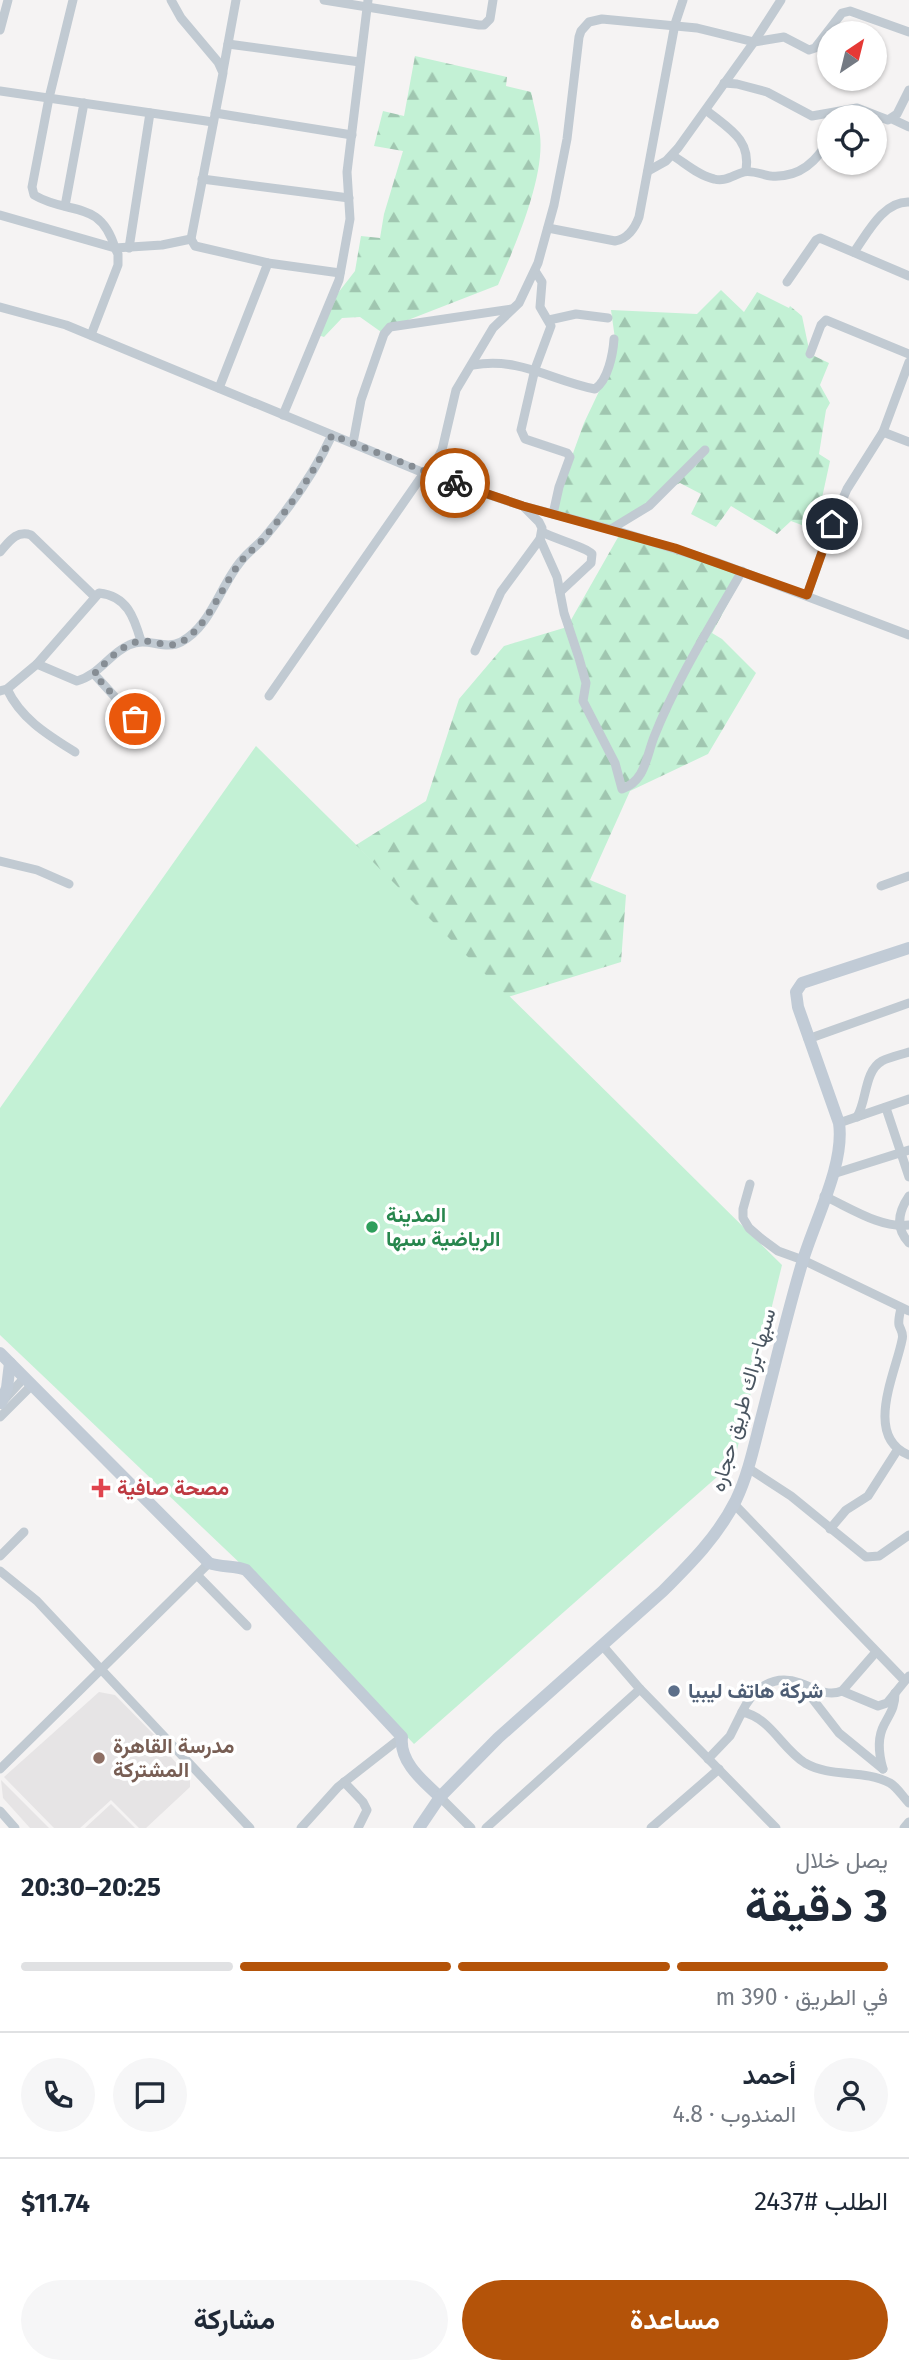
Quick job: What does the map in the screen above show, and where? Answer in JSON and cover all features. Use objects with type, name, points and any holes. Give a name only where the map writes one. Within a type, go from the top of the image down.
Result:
[{"type":"main road","name":"سبها-براك طريق حجاره","points":[[419,1828],[440,1797],[498,1738],[688,1566],[706,1546],[734,1504],[748,1468],[803,1260],[833,1174],[841,1142],[839,1123],[808,1039],[796,992],[800,986],[909,948]]},
{"type":"main road","points":[[0,1353],[209,1563],[246,1570],[402,1737],[402,1751],[411,1766],[440,1797]]},
{"type":"main road","points":[[0,1408],[10,1363]]},
{"type":"street","points":[[0,30],[8,0]]},
{"type":"street","points":[[73,0],[49,98],[32,187],[34,195],[48,204],[65,206],[96,217],[109,228],[118,254],[118,265],[91,335]]},
{"type":"street","points":[[171,0],[181,18],[218,61],[223,73]]},
{"type":"street","points":[[236,0],[191,239],[200,249],[268,263],[340,273]]},
{"type":"street","points":[[324,0],[368,4],[479,25],[484,25],[490,19],[493,0]]},
{"type":"street","points":[[548,228],[611,241],[620,240],[638,220],[675,24],[683,0]]},
{"type":"street","points":[[648,171],[672,155],[781,0]]},
{"type":"street","points":[[283,415],[336,290],[340,273],[350,219],[347,172],[368,4]]},
{"type":"street","points":[[269,696],[424,472],[441,453],[454,393],[493,328],[521,301],[535,271],[548,228],[567,139],[580,31],[593,20],[675,24],[754,42],[784,37],[804,48],[812,49],[846,11],[854,11],[909,32]]},
{"type":"street","points":[[228,44],[360,62]]},
{"type":"street","points":[[724,83],[737,83],[767,92],[812,116],[817,115]]},
{"type":"street","points":[[892,119],[909,90]]},
{"type":"street","points":[[0,91],[150,113],[352,135]]},
{"type":"street","points":[[65,206],[84,103]]},
{"type":"street","points":[[706,110],[743,143],[747,154],[746,171]]},
{"type":"street","points":[[130,248],[150,113]]},
{"type":"street","points":[[887,119],[909,127]]},
{"type":"street","points":[[672,155],[710,179],[729,179],[746,171],[772,176],[801,171],[817,157]]},
{"type":"street","points":[[202,179],[349,198]]},
{"type":"street","points":[[854,252],[887,209],[897,203],[909,202]]},
{"type":"street","points":[[0,215],[115,248],[162,245],[191,239]]},
{"type":"street","points":[[787,282],[818,239],[909,276]]},
{"type":"street","points":[[219,388],[268,263]]},
{"type":"street","points":[[535,271],[542,282],[540,307],[550,320],[551,326],[535,369],[521,433],[525,439],[567,453],[570,457],[553,514]]},
{"type":"street","points":[[0,307],[66,325],[424,472],[523,506],[611,529],[741,571],[909,635]]},
{"type":"street","points":[[353,443],[361,400],[384,334],[390,327],[513,309]]},
{"type":"street","points":[[550,320],[579,314],[608,318]]},
{"type":"street","points":[[810,354],[821,325],[826,320],[909,354]]},
{"type":"street","points":[[473,365],[506,362],[595,389],[601,384],[612,358],[614,339]]},
{"type":"street","points":[[807,595],[847,489],[883,432],[909,362]]},
{"type":"street","points":[[883,432],[909,442]]},
{"type":"street","points":[[37,664],[77,681],[94,674],[126,646],[141,641],[177,644],[196,630],[242,560],[262,540],[306,483],[332,435]]},
{"type":"street","points":[[611,529],[649,506],[705,450]]},
{"type":"street","points":[[523,506],[537,519],[586,683],[583,701],[615,763],[622,789],[633,785],[645,767],[670,700],[741,571]]},
{"type":"street","points":[[0,552],[13,538],[28,533],[94,596]]},
{"type":"street","points":[[541,536],[587,548],[592,554],[591,562],[560,592]]},
{"type":"street","points":[[475,651],[501,592],[541,536]]},
{"type":"street","points":[[75,751],[24,716],[4,690],[37,664],[99,593],[129,610],[141,641]]},
{"type":"street","points":[[94,674],[135,719]]},
{"type":"street","points":[[0,861],[37,870],[69,884]]},
{"type":"street","points":[[880,886],[909,876]]},
{"type":"street","points":[[808,1039],[909,1003]]},
{"type":"street","points":[[858,1117],[863,1107],[867,1085],[876,1066],[881,1061],[909,1052]]},
{"type":"street","points":[[839,1123],[909,1099]]},
{"type":"street","points":[[886,1108],[905,1152],[909,1177]]},
{"type":"street","points":[[833,1174],[905,1152]]},
{"type":"street","points":[[750,1185],[743,1209],[743,1218],[749,1228],[778,1251],[803,1260],[905,1310],[899,1322],[903,1335],[885,1412],[889,1434],[898,1449],[909,1455]]},
{"type":"street","points":[[824,1196],[875,1219],[904,1226]]},
{"type":"street","points":[[909,1196],[900,1216],[909,1243]]},
{"type":"street","points":[[0,1408],[28,1382]]},
{"type":"street","points":[[830,1529],[846,1510],[868,1496],[898,1449]]},
{"type":"street","points":[[748,1468],[791,1496],[861,1554],[874,1557],[888,1551],[909,1535]]},
{"type":"street","points":[[734,1504],[876,1652],[907,1678],[887,1703],[878,1706],[842,1691]]},
{"type":"street","points":[[0,1556],[24,1532]]},
{"type":"street","points":[[0,1769],[209,1563]]},
{"type":"street","points":[[0,1571],[37,1601],[250,1828]]},
{"type":"street","points":[[198,1576],[247,1626]]},
{"type":"street","points":[[602,1645],[640,1689],[776,1828]]},
{"type":"street","points":[[708,1759],[730,1735],[754,1692],[765,1683],[800,1683],[834,1694],[842,1691],[876,1652]]},
{"type":"street","points":[[800,1683],[839,1733],[883,1769]]},
{"type":"street","points":[[486,1828],[640,1689]]},
{"type":"street","points":[[895,1693],[895,1706],[883,1727],[879,1754],[890,1783],[909,1803]]},
{"type":"street","points":[[742,1712],[752,1714],[773,1731],[801,1761],[813,1767],[824,1772],[854,1773],[890,1783]]},
{"type":"street","points":[[301,1828],[344,1782],[402,1737]]},
{"type":"street","points":[[651,1828],[719,1769]]},
{"type":"street","points":[[344,1782],[367,1810],[358,1828]]},
{"type":"street","points":[[440,1797],[471,1828]]},
{"type":"street","points":[[0,1811],[15,1828]]},
{"type":"street","points":[[904,1828],[909,1822]]},
{"type":"shaded area","name":"مدرسة القاهرة المشتركة","points":[[99,1692],[115,1695],[166,1747],[166,1751],[177,1764],[182,1764],[190,1773],[190,1787],[146,1828],[139,1828],[111,1800],[80,1828],[54,1828],[4,1777]]},
{"type":"shaded area","points":[[1,1780],[49,1828],[30,1828],[3,1798]]},
{"type":"shaded area","points":[[111,1804],[135,1828],[85,1828]]},
{"type":"green space","points":[[415,56],[507,77],[506,86],[531,92],[540,135],[540,152],[527,212],[498,285],[390,327],[384,334],[360,317],[342,318],[324,337],[318,335],[331,302],[355,271],[361,236],[380,238],[384,214],[403,151],[374,146],[383,111],[404,116]]},
{"type":"green space","points":[[721,290],[744,312],[757,292],[789,308],[790,306],[802,316],[810,354],[829,363],[820,385],[830,403],[826,410],[819,454],[830,461],[815,530],[791,521],[777,534],[731,506],[716,527],[691,514],[701,494],[680,483],[667,489],[611,529],[552,511],[584,423],[612,364],[616,346],[611,310],[697,314]]},
{"type":"green space","points":[[621,532],[745,572],[712,633],[722,639],[756,673],[708,754],[630,791],[590,880],[626,895],[621,962],[508,997],[356,845],[426,801],[459,699],[504,646],[567,627]]},
{"type":"green space","name":"المدينة الرياضية سبها","points":[[256,746],[782,1265],[734,1462],[414,1744],[244,1567],[0,1335],[0,1108]]},
{"type":"way so far","points":[[135,719],[94,674],[126,646],[141,641],[177,644],[196,630],[242,560],[262,540],[306,483],[332,435],[455,483]]},
{"type":"place","name":"المدينة الرياضية سبها","points":[[372,1227]]},
{"type":"place","name":"مصحة صافية","points":[[101,1488]]},
{"type":"place","name":"شركة هاتف ليبيا","points":[[674,1691]]},
{"type":"place","name":"مدرسة القاهرة المشتركة","points":[[99,1758]]},
{"type":"route","points":[[455,483],[523,506],[675,548],[807,595],[832,524]]}]
